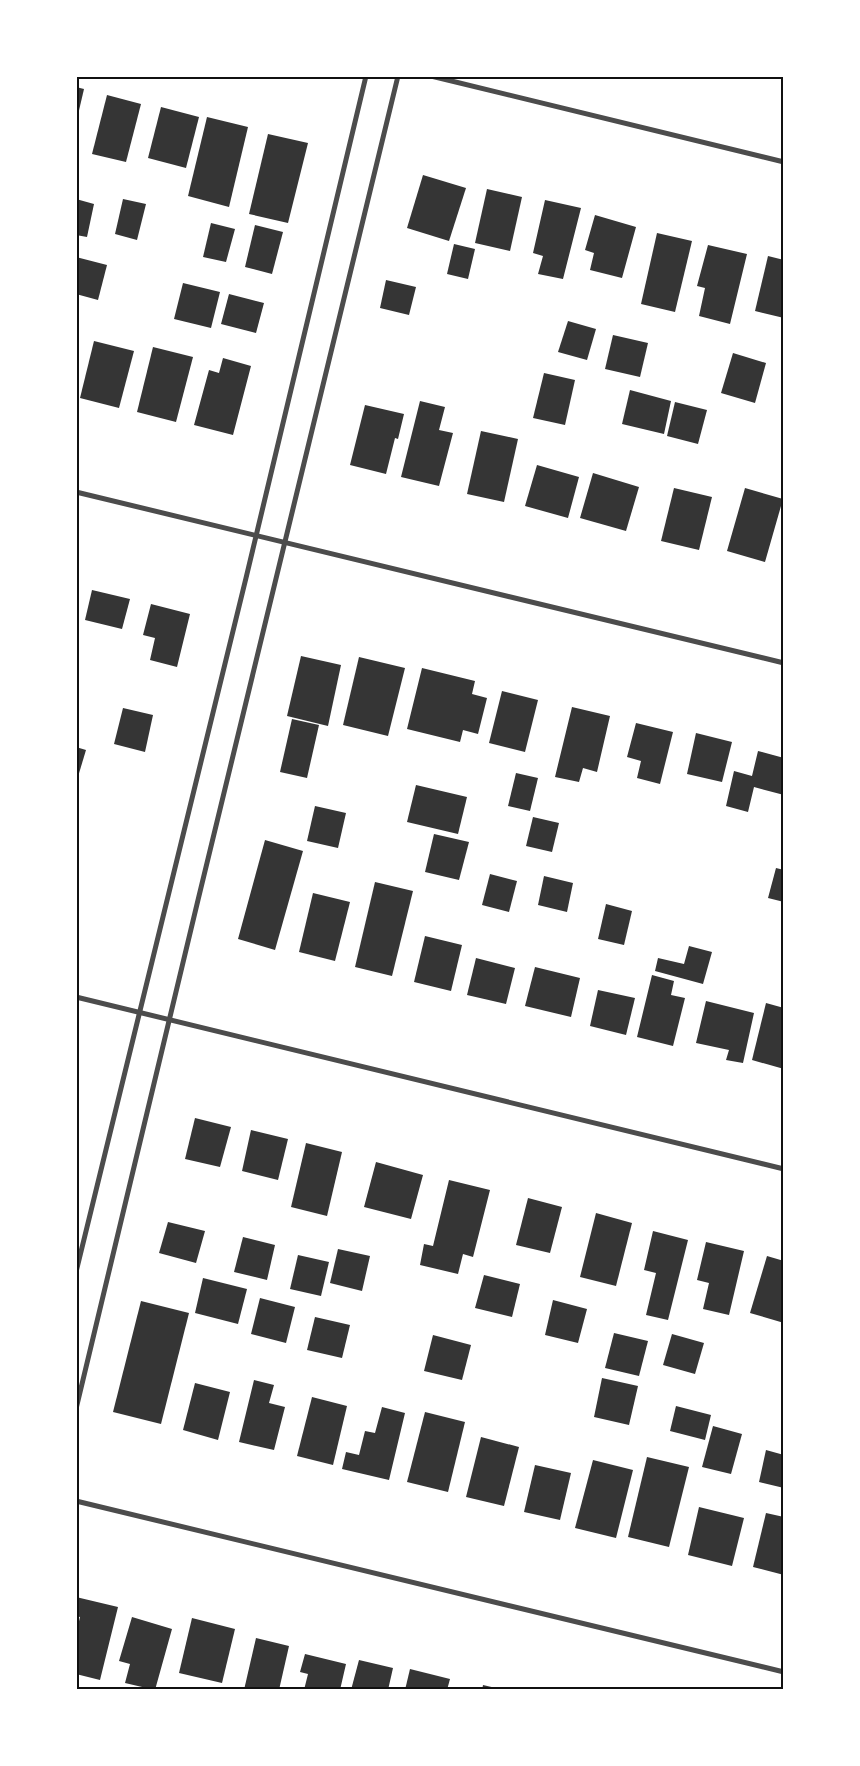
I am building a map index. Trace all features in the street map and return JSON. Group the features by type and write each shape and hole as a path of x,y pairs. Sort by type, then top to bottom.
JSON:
{"street":[{"path":"76,1272 257,535 366,76"},
{"path":"76,1409 168,1020 398,76"},
{"path":"430,76 784,162"},
{"path":"76,492 784,663"},
{"path":"76,997 784,1169"},
{"path":"76,1501 784,1672"}],"building":[{"path":"76,87 84,89 77,119 76,119"},
{"path":"107,95 141,104 126,162 92,154"},
{"path":"161,107 199,117 186,168 148,158"},
{"path":"207,117 248,127 229,207 188,196"},
{"path":"268,134 308,143 288,223 249,214"},
{"path":"423,175 466,188 449,241 407,228"},
{"path":"487,189 522,197 510,251 475,243"},
{"path":"76,199 94,204 87,237 76,235"},
{"path":"123,199 146,204 137,240 115,234"},
{"path":"545,200 581,208 563,279 538,274 543,256 533,253"},
{"path":"595,215 636,227 622,278 590,270 594,253 585,250"},
{"path":"211,223 235,229 226,262 203,257"},
{"path":"255,225 283,232 272,274 245,267"},
{"path":"657,233 692,241 675,312 641,304"},
{"path":"454,244 475,249 468,279 447,274"},
{"path":"708,245 747,254 730,324 699,316 705,288 697,286"},
{"path":"768,256 784,260 784,318 755,311"},
{"path":"76,257 107,265 98,300 76,294"},
{"path":"386,280 416,287 409,315 380,308"},
{"path":"183,283 220,292 211,328 174,319"},
{"path":"229,294 264,303 256,333 221,324"},
{"path":"568,321 596,329 587,360 558,352"},
{"path":"613,335 648,343 640,377 605,369"},
{"path":"94,341 134,351 119,408 80,398"},
{"path":"153,347 193,357 176,422 137,412"},
{"path":"733,353 766,363 755,403 721,393"},
{"path":"223,358 251,366 233,435 194,425 209,370 219,373"},
{"path":"544,373 575,380 565,425 533,418"},
{"path":"630,390 671,401 664,434 622,424"},
{"path":"420,401 445,407 439,430 453,433 439,486 401,477"},
{"path":"675,402 707,410 698,444 667,436"},
{"path":"365,405 404,414 398,439 395,438 386,474 350,465"},
{"path":"481,431 518,439 504,502 467,494"},
{"path":"537,465 579,477 568,518 525,506"},
{"path":"593,473 639,487 626,531 580,518"},
{"path":"674,488 712,497 699,550 661,541"},
{"path":"745,488 783,499 765,562 727,551"},
{"path":"92,590 130,599 122,629 85,620"},
{"path":"151,604 190,614 177,667 150,660 155,638 143,635"},
{"path":"301,656 341,665 328,726 287,716"},
{"path":"359,657 405,668 388,736 343,725"},
{"path":"422,668 475,681 472,694 487,698 478,734 463,730 460,742 407,729"},
{"path":"502,691 538,700 525,752 489,743"},
{"path":"572,707 610,716 597,772 583,768 579,782 555,777"},
{"path":"123,708 153,715 145,752 114,744"},
{"path":"292,719 319,725 307,778 280,772"},
{"path":"636,723 673,732 660,784 637,778 641,761 627,757"},
{"path":"696,733 732,742 722,782 687,774"},
{"path":"76,747 86,750 77,780 76,780"},
{"path":"758,751 784,758 784,795 754,787 748,812 726,806 734,771 752,776"},
{"path":"516,773 538,778 530,811 508,806"},
{"path":"416,785 467,797 458,834 407,822"},
{"path":"315,806 346,813 338,848 307,841"},
{"path":"533,817 559,823 552,852 526,846"},
{"path":"434,834 469,842 459,880 425,872"},
{"path":"265,840 303,851 275,950 238,939"},
{"path":"776,868 784,870 784,902 768,898"},
{"path":"490,874 517,881 509,912 482,905"},
{"path":"544,876 573,883 567,912 538,905"},
{"path":"375,882 413,891 392,976 355,967"},
{"path":"313,893 350,902 335,961 299,952"},
{"path":"606,904 632,911 624,945 598,939"},
{"path":"425,936 462,945 451,991 414,982"},
{"path":"689,946 712,952 703,984 655,971 658,958 684,964"},
{"path":"476,958 515,968 506,1004 467,995"},
{"path":"535,967 580,978 571,1017 525,1006"},
{"path":"652,975 674,981 671,995 685,998 673,1046 637,1037"},
{"path":"598,990 635,998 626,1035 590,1026"},
{"path":"706,1001 754,1013 743,1063 726,1060 729,1050 696,1043"},
{"path":"766,1003 784,1008 784,1069 752,1060"},
{"path":"195,1118 231,1127 220,1167 185,1159"},
{"path":"251,1130 288,1139 278,1180 242,1171"},
{"path":"306,1143 342,1152 327,1216 291,1207"},
{"path":"376,1162 423,1175 411,1219 364,1207"},
{"path":"449,1180 490,1190 473,1257 463,1254 458,1274 420,1265 424,1244 433,1246"},
{"path":"528,1198 562,1207 550,1253 516,1245"},
{"path":"596,1213 632,1223 616,1286 580,1277"},
{"path":"168,1222 205,1231 196,1263 159,1253"},
{"path":"653,1231 688,1240 668,1320 646,1315 656,1273 644,1270"},
{"path":"243,1237 275,1245 267,1280 234,1272"},
{"path":"706,1242 744,1251 729,1315 703,1309 709,1283 697,1280"},
{"path":"338,1249 370,1256 362,1291 330,1283"},
{"path":"298,1255 329,1262 321,1296 290,1289"},
{"path":"767,1256 784,1261 784,1323 750,1313"},
{"path":"484,1275 520,1284 512,1317 475,1308"},
{"path":"203,1278 247,1289 238,1324 195,1313"},
{"path":"260,1298 295,1307 286,1343 251,1334"},
{"path":"553,1300 587,1309 578,1343 545,1335"},
{"path":"141,1301 189,1313 161,1424 113,1412"},
{"path":"315,1317 350,1325 342,1358 307,1350"},
{"path":"614,1333 648,1341 639,1376 605,1368"},
{"path":"672,1334 704,1343 695,1374 663,1365"},
{"path":"433,1335 471,1345 462,1380 424,1371"},
{"path":"602,1378 638,1386 629,1425 594,1417"},
{"path":"254,1380 274,1385 269,1403 285,1407 274,1450 239,1442"},
{"path":"195,1383 230,1392 218,1440 183,1430"},
{"path":"312,1397 347,1406 333,1465 297,1456"},
{"path":"676,1406 711,1415 705,1440 670,1431"},
{"path":"382,1407 405,1413 389,1480 342,1469 346,1452 359,1455 365,1431 375,1433"},
{"path":"425,1412 465,1422 448,1492 407,1482"},
{"path":"713,1426 742,1434 731,1474 702,1467"},
{"path":"481,1437 519,1447 504,1506 466,1497"},
{"path":"766,1450 784,1455 784,1488 759,1482"},
{"path":"647,1457 689,1467 669,1547 628,1537"},
{"path":"593,1460 633,1470 616,1538 575,1528"},
{"path":"535,1465 571,1473 560,1520 524,1512"},
{"path":"699,1507 744,1518 732,1566 688,1555"},
{"path":"766,1513 784,1517 784,1575 753,1567"},
{"path":"76,1597 118,1607 100,1680 76,1674 76,1634 80,1617 76,1616"},
{"path":"132,1617 172,1629 155,1690 125,1683 130,1664 119,1661"},
{"path":"192,1618 235,1629 222,1683 179,1673"},
{"path":"256,1638 289,1646 279,1690 244,1690"},
{"path":"305,1654 346,1664 340,1690 304,1690 308,1674 300,1672"},
{"path":"359,1660 393,1668 388,1690 351,1690"},
{"path":"410,1669 450,1679 447,1690 405,1690"},
{"path":"483,1685 500,1689 500,1690 482,1690"}]}
